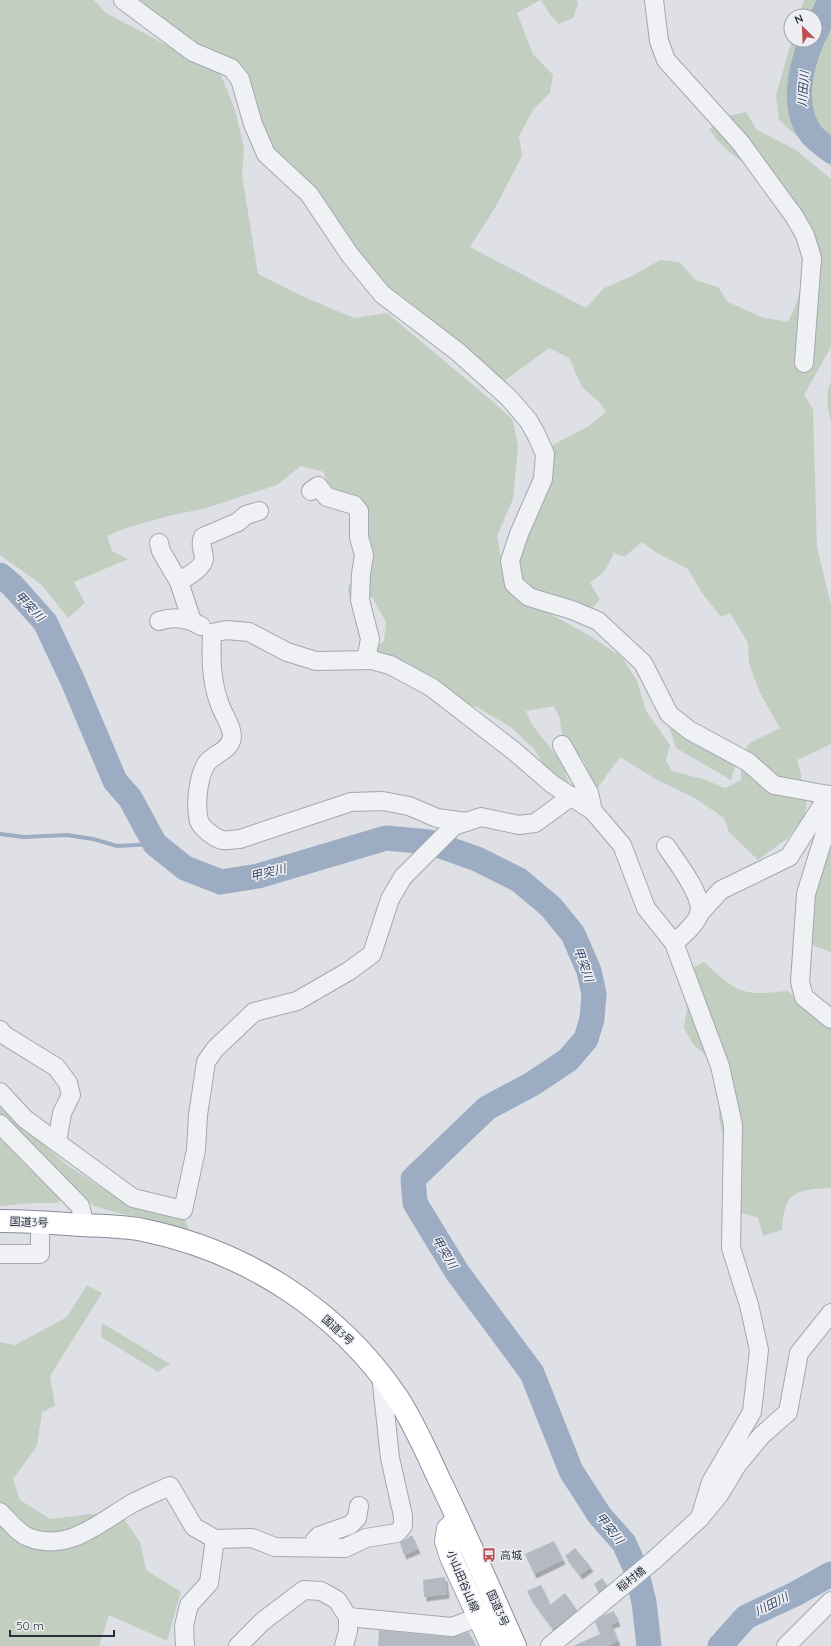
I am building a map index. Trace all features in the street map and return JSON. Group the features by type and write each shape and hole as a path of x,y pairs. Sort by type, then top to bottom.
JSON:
{"main road":[{"name":"国道3号","path":"0,1221 40,1222 143,1230 211,1250 246,1264 279,1282 313,1307 357,1346 398,1398 415,1428 458,1519 515,1646"},
{"name":"小山田谷山線","path":"458,1519 448,1529 446,1541 451,1556 492,1646"}],"street":[{"path":"122,0 193,52 230,68 240,79 253,124 266,154 309,194 350,255 382,294 458,352 508,398 528,420 545,454 543,479 519,534 510,561 514,584 529,597 572,610 598,621 643,663 669,714 688,730 748,762 774,785 829,795"},
{"path":"654,0 659,41 666,60 740,142 794,216 805,235 810,250 812,265 804,363"},
{"path":"311,490 318,486 327,497 354,505 359,511 359,537 364,555 361,574 360,600 370,639 366,660"},
{"path":"179,582 202,564 204,558 200,544 203,537 238,522 246,515 259,511"},
{"path":"159,543 161,551 179,582 192,621"},
{"path":"160,621 167,618 192,621 212,633 226,630 249,632 288,652 316,661 366,660 390,665 431,687 514,750 552,784 593,811 622,845 646,908 674,943 720,1066 733,1125 731,1248 749,1305 759,1350 752,1412 711,1482 700,1518"},
{"path":"212,633 212,676 218,702 231,732 232,739 229,746 209,760 205,766 198,788 199,822 206,830 221,840 240,839 350,802 383,800 409,806 438,818 460,824"},
{"path":"562,745 589,793 593,811"},
{"path":"674,943 690,928 699,914 721,890 789,857 829,795"},
{"path":"829,795 830,817 806,894 800,982 804,997 831,1019"},
{"path":"0,1092 25,1119 133,1198 182,1210 196,1150 198,1116 206,1062 215,1049 254,1012 297,1001 349,971 372,954 390,899 403,877 460,824 480,817 519,825 535,823 572,796"},
{"path":"666,846 699,897 699,914"},
{"path":"0,1030 4,1035 56,1067 68,1083 71,1095 62,1113 57,1142"},
{"path":"0,1124 8,1140 80,1206 85,1225"},
{"path":"0,1254 40,1254 40,1222"},
{"name":"稲村橋","path":"550,1646 654,1560 700,1518 719,1495 742,1459 761,1436 788,1412 799,1352 831,1313"},
{"path":"0,1512 26,1536 43,1541 63,1541 88,1532 132,1504 170,1486 194,1527 215,1539 252,1538 275,1547 345,1548 366,1538 397,1533 403,1526 403,1516 390,1458 381,1375"},
{"path":"313,1547 315,1540 319,1536 350,1525 358,1518 359,1506"},
{"path":"185,1646 184,1626 189,1605 209,1583 215,1539"},
{"path":"238,1646 263,1621 304,1590 321,1591 337,1600 348,1617 348,1631 344,1646"},
{"path":"786,1646 831,1601"},
{"path":"348,1617 452,1627 478,1617"}],"green space":[{"path":"0,0 94,0 106,13 178,51 219,70 235,110 244,148 242,175 258,274 304,297 354,318 387,313 513,420 518,448 513,499 497,536 503,568 516,595 590,636 621,656 637,681 646,711 670,745 666,761 672,771 703,779 725,788 741,780 741,762 807,797 805,815 788,838 758,860 729,832 724,818 695,798 657,780 620,757 594,793 585,763 562,735 560,719 554,706 526,711 533,726 563,764 569,784 548,772 534,749 512,728 477,707 435,696 366,654 384,641 386,622 372,597 349,597 348,586 357,577 355,507 328,490 324,472 301,466 277,485 203,509 172,515 126,528 107,536 112,551 128,559 74,582 85,603 68,618 42,585 0,555"},
{"path":"120,0 540,0 517,13 533,54 553,75 550,93 533,110 519,136 522,156 495,208 470,247 586,308 604,288 630,277 660,260 679,262 696,280 718,287 728,302 761,317 788,322 805,281 816,247 816,241 811,226 803,213 791,200 718,142 709,129 732,115 746,112 757,130 796,150 831,179 831,347 804,395 813,409 817,547 831,605 831,744 797,760 801,774 801,786 772,776 743,755 749,743 780,728 760,693 749,664 748,643 730,613 721,617 702,593 688,569 657,553 642,542 624,557 614,553 605,571 590,583 600,600 583,618 528,589 517,573 515,557 525,526 535,470 545,449 589,426 606,412 600,403 582,387 569,358 549,348 496,387 379,292 266,152 229,71"},
{"path":"541,0 577,0 578,4 573,18 559,24 551,16"},
{"path":"804,0 831,0 831,167 779,120 776,95 790,48 823,48 823,8 802,8"},
{"path":"831,381 831,421 827,401"},
{"path":"668,723 735,766 731,780 676,748"},
{"path":"831,786 831,952 799,940 796,903"},
{"path":"704,962 723,979 739,989 754,993 787,991 805,1004 831,1027 831,1188 808,1190 794,1195 785,1207 782,1230 763,1236 758,1218 730,1209 730,1161 719,1119 720,1069 693,1044 684,1028 693,968"},
{"path":"0,1106 67,1165 122,1201 185,1220 190,1233 94,1206 79,1193 56,1203 0,1206"},
{"path":"87,1285 102,1293 50,1376 55,1406 42,1412 37,1446 13,1479 20,1500 50,1519 90,1514 121,1515 140,1542 146,1570 181,1592 167,1641 109,1615 99,1646 0,1646 0,1342 15,1345 67,1317"},
{"path":"102,1323 170,1364 158,1372 101,1337"}],"building":[{"path":"412,1535 418,1549 404,1555 400,1543"},
{"path":"554,1541 563,1560 534,1574 525,1554"},
{"path":"575,1548 591,1567 580,1575 565,1556"},
{"path":"445,1577 447,1594 424,1597 423,1580"},
{"path":"602,1578 607,1585 599,1592 594,1584"},
{"path":"541,1585 550,1605 565,1593 577,1610 553,1629 531,1599 527,1591"},
{"path":"614,1611 618,1622 611,1624 618,1641 607,1646 573,1646 600,1634 595,1622 604,1615"},
{"path":"379,1630 451,1637 469,1632 476,1646 378,1646"}],"waterway":[{"name":"川田川","path":"823,16 830,0"},
{"name":"川田川","path":"809,48 801,76 801,113 805,125 812,135 831,151"},
{"name":"甲突川","path":"0,575 12,585 45,622 72,679 115,781 130,798 155,844 185,868 221,882 258,876 386,838 429,842 477,859 519,880 551,907 573,934 589,971 594,994 592,1019 586,1039 568,1060 532,1084 487,1108 413,1179 415,1203 457,1272 532,1373 571,1471 600,1516 624,1543 636,1570 644,1602 649,1646"},
{"path":"0,834 24,837 67,835 93,839 117,846 155,844"},
{"name":"川田川","path":"720,1646 746,1617 795,1594 831,1574"}],"place":[{"name":"高城","path":"489,1555"}]}
